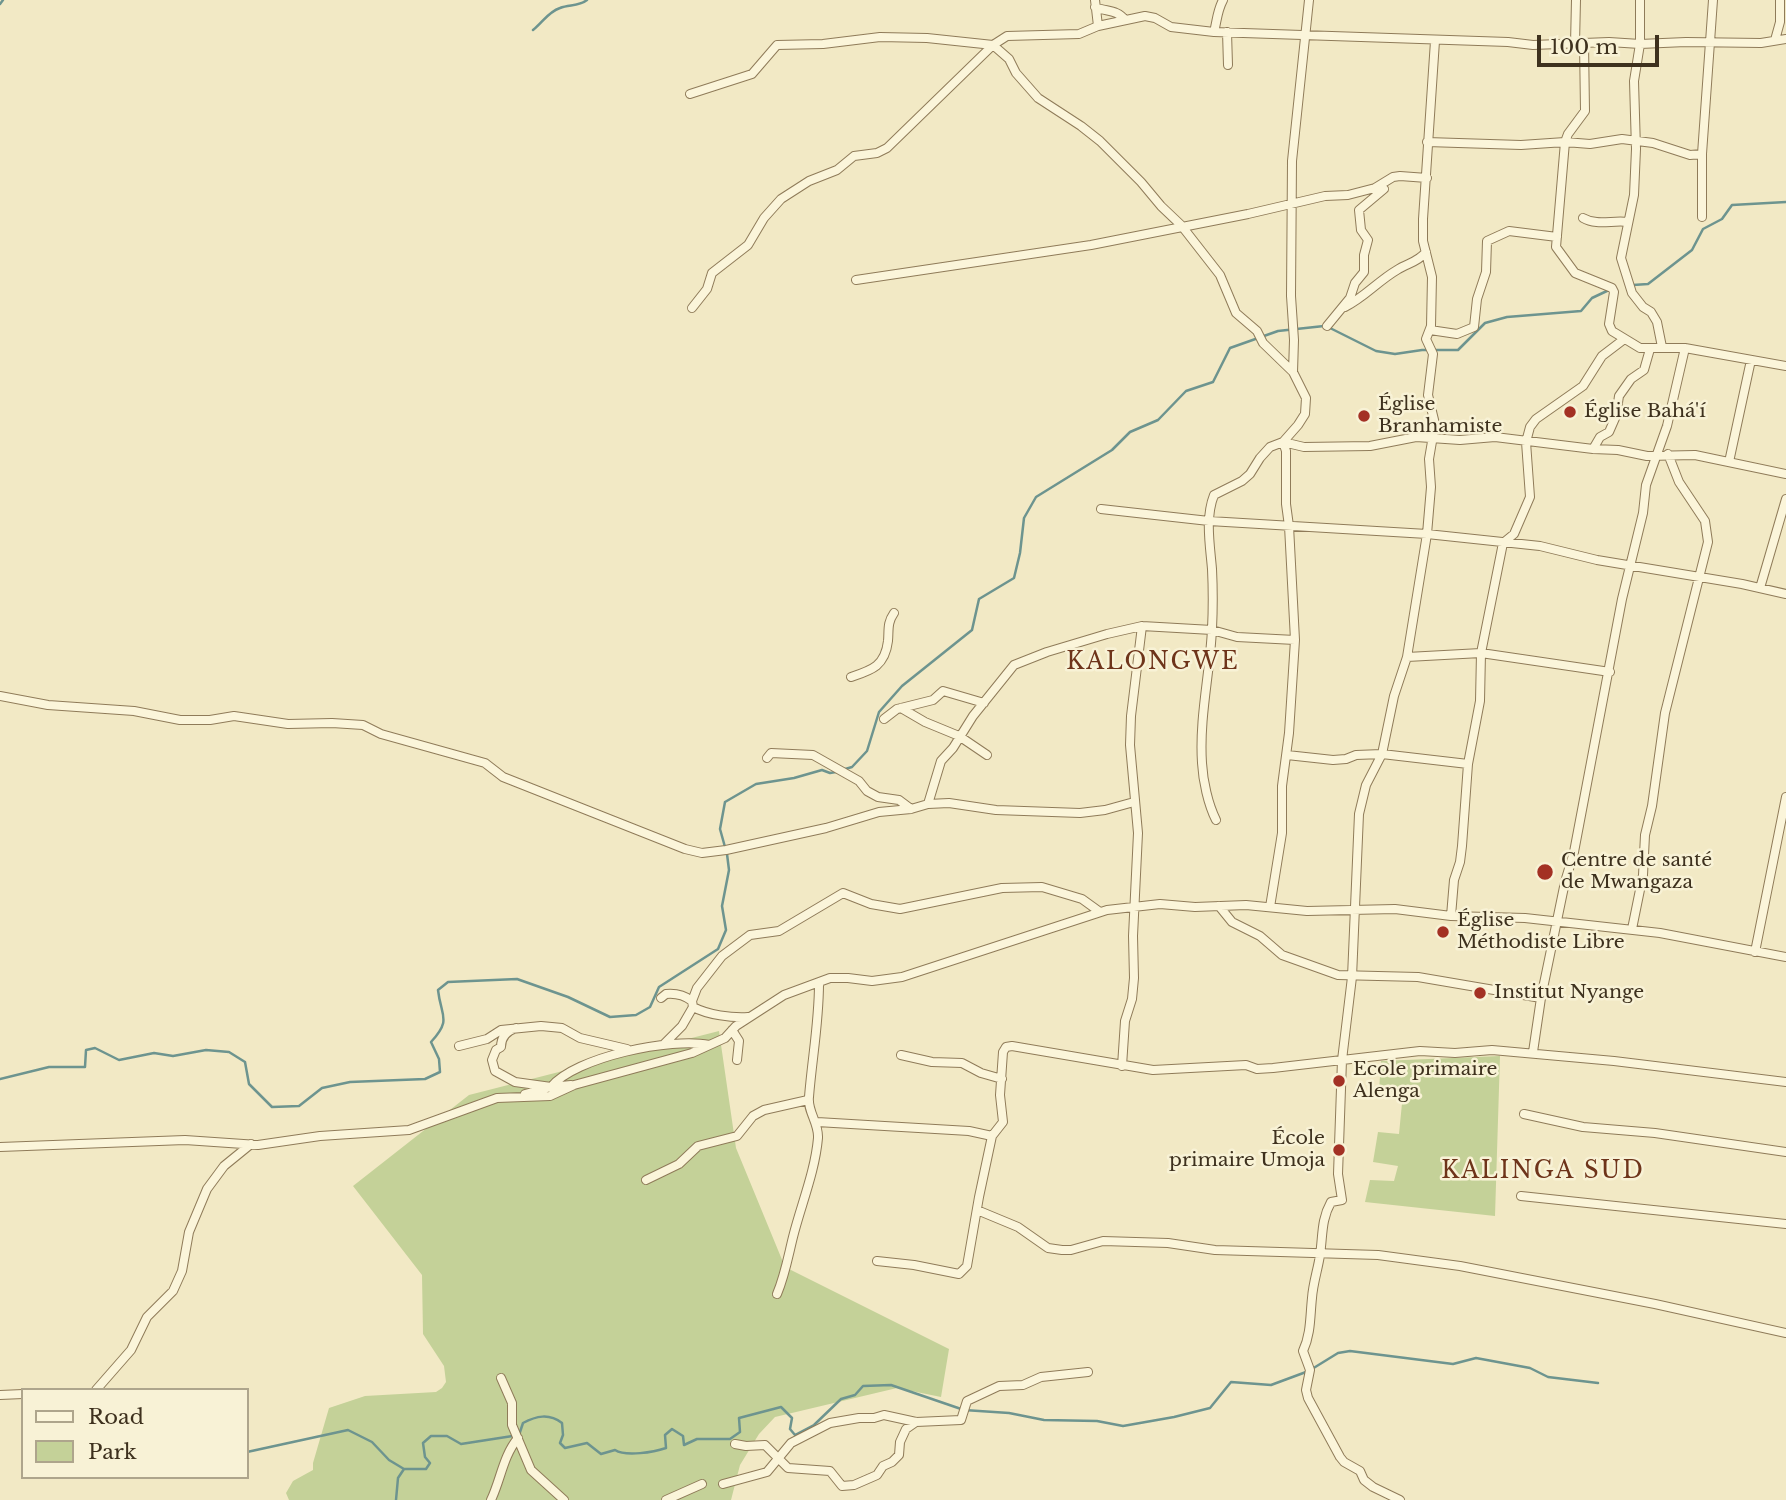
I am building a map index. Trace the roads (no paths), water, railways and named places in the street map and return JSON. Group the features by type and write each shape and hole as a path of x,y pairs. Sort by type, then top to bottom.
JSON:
{"street":[{"path":"1214,32 1215,16 1223,0"},
{"path":"1293,372 1292,161 1309,0"},
{"path":"1576,0 1585,111 1568,134 1566,142 1556,247 1576,273 1612,288 1614,292 1609,324 1612,331 1623,340 1650,349 1685,348 1786,366"},
{"path":"1640,0 1640,44 1634,81 1634,194 1621,258 1632,293 1657,322 1662,347"},
{"path":"1702,217 1702,155 1713,0"},
{"path":"1775,40 1780,22 1780,0"},
{"path":"1095,3 1103,11 1114,11 1125,20"},
{"path":"1095,3 1098,26"},
{"path":"692,308 707,289 712,273 748,245 764,218 781,199 809,181 837,170 854,156 877,153 887,148 993,46 1007,36 1079,34 1098,26 1145,16 1171,27 1214,32 1508,42 1533,46 1609,42 1761,43 1786,38"},
{"path":"1227,32 1228,65"},
{"path":"690,93 752,74 777,46 880,37 927,38 993,46 1009,59 1016,73 1038,98 1100,141 1181,225 1220,275 1236,313 1257,331 1263,343 1293,372 1306,398 1305,414 1283,442 1270,447 1242,481 1214,495 1209,521 1213,584 1212,630 1205,693 1202,763 1216,820"},
{"path":"1400,1500 1373,1487 1364,1480 1360,1471 1344,1462 1308,1398 1306,1390 1310,1370 1303,1351 1308,1341 1325,1213 1331,1202 1342,1200 1338,1174 1342,1060 1352,977 1361,797 1382,754 1394,696 1407,656 1432,487 1429,459 1435,424 1428,395 1433,354 1426,339 1430,330 1432,277 1423,219 1435,41"},
{"path":"1427,142 1521,145 1636,140 1690,155 1702,155"},
{"path":"1327,326 1350,298 1355,283 1364,272 1364,255 1368,240 1361,230 1359,210 1400,176"},
{"path":"856,280 1035,254 1163,231 1292,202 1375,188 1393,177 1427,178"},
{"path":"1583,218 1597,224 1628,222"},
{"path":"1430,330 1457,334 1474,327 1486,272 1487,241 1509,231 1557,237"},
{"path":"1340,309 1367,294 1397,269 1420,260 1426,252"},
{"path":"1451,916 1454,880 1461,854 1468,764 1480,701 1481,653 1503,543 1514,534 1530,497 1526,442 1536,419 1583,386 1602,356 1623,340"},
{"path":"1533,1052 1541,998 1610,672 1622,599 1643,513 1646,485 1667,426 1685,348"},
{"path":"1592,449 1600,437 1609,432 1616,416 1619,396 1631,379 1644,370 1650,349"},
{"path":"1729,461 1751,360"},
{"path":"1283,442 1304,447 1370,446 1416,437 1460,440 1495,437 1618,450 1647,456 1695,454 1786,474"},
{"path":"1270,907 1282,833 1281,798 1287,755 1295,640 1286,504 1286,452 1283,442"},
{"path":"1632,929 1643,874 1645,835 1652,806 1665,713 1708,542 1705,521 1679,482 1668,454"},
{"path":"1760,588 1786,499"},
{"path":"1101,509 1209,521 1427,534 1540,546 1631,566 1786,594"},
{"path":"851,677 865,674 882,661 889,620 894,613"},
{"path":"928,804 941,761 1014,665 1047,652 1142,626 1212,630 1237,637 1295,640"},
{"path":"1122,1066 1125,1021 1133,993 1138,833 1130,755 1130,716 1142,626"},
{"path":"1407,656 1481,653 1610,672"},
{"path":"884,719 888,714 933,700 943,691 984,702"},
{"path":"0,696 48,705 134,712 180,720 210,720 234,716 288,724 363,725 381,734 485,762 503,777 696,852 746,846 826,828 879,812 912,809 928,804 949,803 996,810 1080,813 1134,802"},
{"path":"901,709 959,736 987,755"},
{"path":"767,758 771,753 813,755 859,781 878,797 900,800 912,809"},
{"path":"1287,755 1333,760 1356,755 1382,754 1468,764"},
{"path":"1755,952 1786,797"},
{"path":"661,1046 682,1026 693,1004 697,988 722,956 750,935 779,931 843,893 872,904 900,909 1002,888 1042,887 1082,899 1100,912"},
{"path":"0,1147 185,1140 251,1144 409,1130 497,1098 574,1085 692,1052 725,1038 732,1030 784,995 837,977 872,981 902,977 1100,912 1134,905 1246,905 1307,911 1395,909 1451,916 1558,920 1722,943 1786,957"},
{"path":"1220,906 1232,922 1261,936 1282,955 1331,973 1352,977 1418,977 1541,998"},
{"path":"777,1294 805,1201 818,1138 817,1122 808,1100 819,984"},
{"path":"661,999 666,994 673,993 704,1012 735,1018 750,1017"},
{"path":"459,1046 487,1039 501,1030 541,1026 562,1028 580,1038 633,1051"},
{"path":"516,1028 508,1030 501,1041 501,1047 496,1050 492,1060 495,1071 515,1082 551,1087"},
{"path":"732,1030 739,1041 737,1060"},
{"path":"551,1087 564,1075 592,1061 681,1042 709,1045"},
{"path":"877,1261 959,1274 967,1266 992,1136 1003,1122 1000,1095 1003,1052 1006,1047 1153,1070 1246,1065 1264,1068 1420,1051 1455,1053 1492,1050 1533,1052 1786,1082"},
{"path":"901,1055 932,1062 961,1063 1002,1079"},
{"path":"512,1096 540,1098 558,1094 574,1085"},
{"path":"646,1180 679,1164 698,1146 737,1136 753,1116 764,1110 808,1100"},
{"path":"1524,1114 1583,1126 1655,1133 1786,1152"},
{"path":"817,1122 970,1131 992,1136"},
{"path":"98,1388 131,1350 147,1317 173,1291 182,1271 189,1232 207,1189 224,1166 251,1144"},
{"path":"1521,1196 1786,1224"},
{"path":"978,1210 1017,1227 1048,1248 1071,1250 1103,1241 1116,1241 1168,1243 1215,1250 1367,1254 1460,1266 1786,1333"},
{"path":"723,1484 767,1472 791,1443 830,1423 884,1415 916,1422 961,1420 967,1401 999,1386 1023,1385 1041,1377 1088,1372"},
{"path":"501,1378 512,1403 512,1425 531,1470 564,1500"},
{"path":"0,1395 21,1394"},
{"path":"734,1444 765,1445 788,1468 830,1471 842,1486 854,1485 877,1475 883,1466 899,1455 900,1442 906,1429 916,1422"},
{"path":"491,1500 499,1485 505,1459 518,1438"},
{"path":"666,1500 702,1484"}],"waterway":[{"path":"0,4 3,0"},
{"path":"533,30 556,10 587,0"},
{"path":"1633,285 1648,284 1692,250 1703,229 1722,219 1732,205 1786,202"},
{"path":"1330,328 1376,351 1395,354 1422,350 1458,350 1485,323 1507,317 1581,311 1592,298 1609,290"},
{"path":"842,770 852,767 867,751 879,712 902,686 972,630 979,599 1014,578 1024,518 1036,497 1112,450 1130,432 1158,420 1186,391 1213,382 1230,348 1278,331 1324,326"},
{"path":"725,847 720,829 725,802 756,784 822,770 836,772"},
{"path":"0,1079 49,1067 85,1067 86,1050 95,1048 119,1060 154,1053 173,1056 206,1050 229,1052 245,1062 249,1084 272,1107 299,1106 322,1088 350,1082 425,1079 440,1072 439,1059 431,1042 441,1028 444,1018 438,990 448,982 517,979 568,997 610,1017 636,1015 650,1007 659,987 718,949 726,930 722,906 729,870 727,854"},
{"path":"1312,1369 1338,1353 1350,1351 1453,1364 1476,1358 1530,1368 1548,1377 1598,1383"},
{"path":"396,1500 398,1478 404,1469 426,1469 430,1463 425,1457 423,1443 431,1436 447,1436 461,1444 519,1435 523,1423 538,1417 552,1418 562,1423 563,1435 560,1443 565,1448 587,1443 601,1454 615,1450 640,1453 666,1448 665,1435 672,1429 683,1436 684,1445 697,1439 730,1439 740,1432 739,1418 781,1407 792,1418 790,1429 795,1435 814,1425 841,1399 855,1395 863,1386 891,1385 964,1410 1009,1413 1044,1420 1097,1421 1123,1426 1210,1408 1231,1382 1271,1385 1306,1372"},
{"path":"248,1452 348,1430 372,1442 389,1460 404,1469"}],"place":[{"name":"Église Bahá'í","path":"1570,412"},
{"name":"Église Branhamiste","path":"1364,416"},
{"name":"Centre de santé de Mwangaza","path":"1545,872"},
{"name":"Église Méthodiste Libre","path":"1443,932"},
{"name":"Institut Nyange","path":"1480,993"},
{"name":"Ecole primaire Alenga","path":"1339,1081"},
{"name":"École primaire Umoja","path":"1339,1150"}],"district":[{"name":"KALONGWE","path":"1153,663"},
{"name":"KALINGA SUD","path":"1543,1172"}]}
